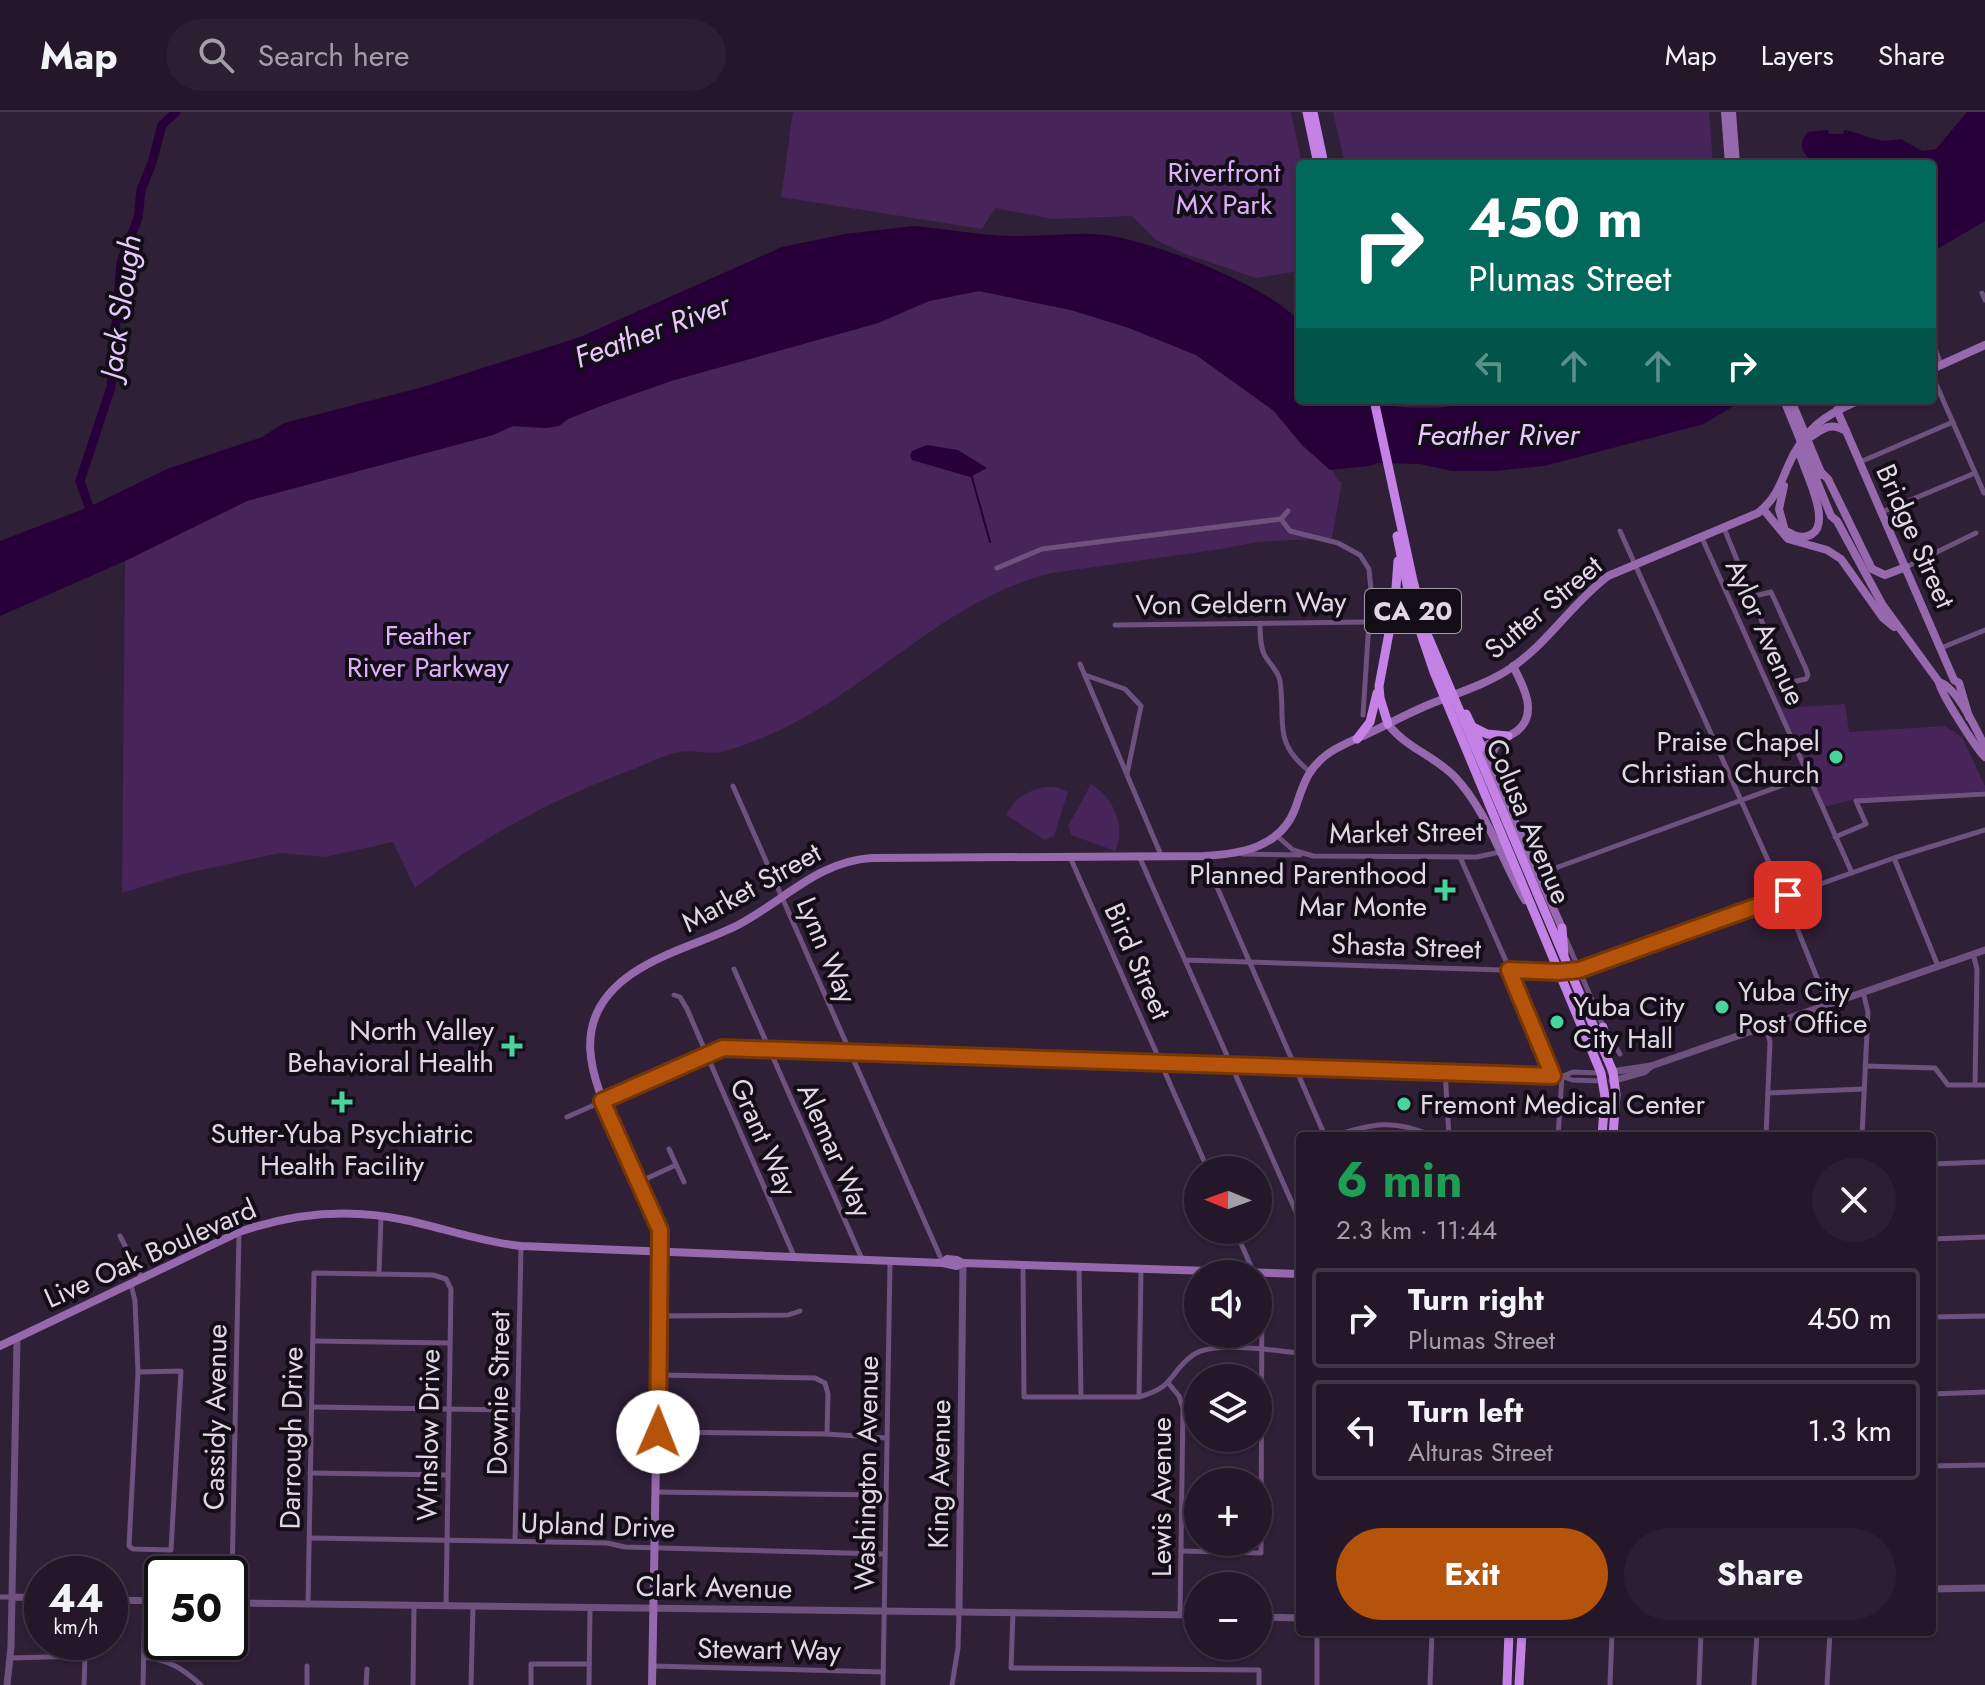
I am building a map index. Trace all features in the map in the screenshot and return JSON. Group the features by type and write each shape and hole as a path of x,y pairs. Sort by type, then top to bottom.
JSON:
{"highway":[{"path":"1307,112 1317,160"},
{"path":"1313,112 1323,160"},
{"name":"CA 20","path":"1369,404 1397,527 1432,649 1445,683"},
{"name":"CA 20","path":"1375,404 1414,612 1445,683"},
{"path":"1357,739 1370,722 1379,686 1396,590 1397,527"},
{"path":"1445,683 1457,710 1471,725 1482,747"},
{"path":"1379,686 1388,724"},
{"name":"Colusa Avenue","path":"1457,710 1532,911 1602,1077 1605,1097 1602,1132"},
{"name":"Colusa Avenue","path":"1457,710 1564,957 1574,971 1614,1076 1613,1132"},
{"path":"1471,725 1487,734 1508,736"},
{"path":"1562,928 1564,957"},
{"path":"1603,1027 1608,1060"},
{"path":"1507,1685 1509,1636"},
{"path":"1519,1685 1522,1636"}],"main road":[{"path":"1725,112 1729,160"},
{"path":"1732,112 1736,160"},
{"path":"1936,370 1985,345"},
{"path":"1785,404 1809,462"},
{"path":"1765,507 1791,534 1801,537 1812,534 1819,527 1820,514 1809,462 1792,404"},
{"path":"1765,507 1779,490 1802,442 1818,421 1851,404"},
{"name":"Bridge Street","path":"1837,410 1954,680 1959,683 1969,717 1985,752 1978,752 1962,721 1939,689 1939,682"},
{"path":"1802,442 1825,426 1846,432"},
{"name":"Bridge Street","path":"1809,462 1821,472 1838,513 1837,521"},
{"name":"Bridge Street","path":"1809,462 1831,516 1837,521 1875,592 1901,632 1969,717"},
{"path":"1821,472 1828,479 1873,570 1886,575 1906,567"},
{"path":"1784,527 1779,509 1785,474"},
{"path":"1765,507 1788,539 1827,550 1841,559 1883,618 1901,632"},
{"name":"Sutter Street","path":"1309,771 1332,751 1435,702 1482,684 1513,666 1589,590 1608,576 1702,538 1765,507"},
{"path":"1496,779 1494,750 1524,723 1528,709 1527,696 1513,666"},
{"path":"1388,724 1399,738 1457,779 1478,810 1532,911"},
{"path":"1482,747 1508,736"},
{"name":"Colusa Avenue","path":"1482,747 1562,928"},
{"path":"1276,835 1294,811 1309,771"},
{"name":"Market Street","path":"652,1685 660,1230 592,1072 590,1041 600,1008 614,989 634,972 740,924 829,867 868,858 1233,854 1260,846 1276,835"},
{"name":"Live Oak Boulevard","path":"0,1346 239,1232 303,1216 346,1213 381,1216 521,1246 943,1263 947,1259 963,1263 1184,1271"},
{"name":"Live Oak Boulevard","path":"1272,1273 1296,1274"}],"street":[{"path":"1982,293 1985,300"},
{"path":"1936,373 1953,422 1984,493"},
{"path":"1860,462 1953,422"},
{"path":"1882,512 1975,473"},
{"path":"997,568 1042,549 1281,519 1288,511"},
{"path":"1281,519 1290,531 1338,543 1360,555 1369,569 1371,590 1363,715"},
{"path":"1724,528 1751,597 1786,681 1806,679 1806,669 1771,592 1751,597"},
{"path":"1620,531 1784,896 1828,1005"},
{"path":"1906,567 1976,533"},
{"name":"Aylor Avenue","path":"1702,538 1852,873"},
{"name":"Von Geldern Way","path":"1115,625 1367,622"},
{"path":"1260,623 1263,653 1280,680 1281,735 1288,751 1309,771"},
{"path":"1941,648 1985,630"},
{"path":"1080,664 1161,855"},
{"path":"1084,675 1125,689 1141,706 1127,776"},
{"path":"1539,874 1808,776"},
{"name":"Lynn Way","path":"733,786 943,1263"},
{"path":"1835,837 1866,824 1856,801 1985,794"},
{"name":"Shasta Street","path":"1185,960 1574,971 1894,858 1985,830"},
{"name":"Market Street","path":"1276,835 1293,850 1313,856"},
{"name":"Market Street","path":"1233,854 1460,857 1500,852"},
{"name":"Bird Street","path":"1070,856 1202,1156"},
{"path":"1139,856 1296,1212"},
{"path":"1204,856 1323,1132"},
{"path":"1460,857 1553,1076"},
{"path":"1894,858 1938,966"},
{"name":"Colusa Avenue","path":"1562,928 1574,971 1620,1054"},
{"path":"567,1117 723,1048 1445,1071 1562,1076 1572,1080 1614,1076 1766,1027 1985,950"},
{"path":"1973,954 1977,969 1975,1085"},
{"name":"Alemar Way","path":"734,969 862,1259"},
{"path":"1862,1132 1868,1012 1863,992"},
{"name":"Grant Way","path":"674,995 680,997 687,1009 794,1256"},
{"path":"1766,1027 1770,1042 1766,1132"},
{"path":"1865,1066 1935,1068 1948,1085 1985,1085"},
{"path":"1445,1071 1449,1132"},
{"path":"1558,1132 1562,1076"},
{"path":"1768,1093 1864,1089"},
{"path":"1346,1132 1369,1125 1391,1124 1424,1132"},
{"path":"669,1149 684,1182"},
{"path":"1936,1164 1985,1162"},
{"path":"639,1182 676,1165"},
{"path":"379,1274 381,1216"},
{"name":"Cassidy Avenue","path":"232,1556 239,1232"},
{"path":"120,1236 142,1278"},
{"path":"1936,1239 1985,1237"},
{"name":"Downie Street","path":"515,1541 521,1246"},
{"name":"Washington Avenue","path":"883,1685 890,1261"},
{"name":"King Avenue","path":"952,1685 958,1648 959,1611 963,1263"},
{"path":"1023,1265 1024,1397 1139,1397 1169,1384 1184,1364 1202,1350 1296,1353"},
{"path":"1079,1267 1081,1397"},
{"path":"1139,1397 1141,1270"},
{"name":"Darrough Drive","path":"308,1605 314,1273 379,1274"},
{"name":"Winslow Drive","path":"379,1274 433,1275 446,1279 451,1289 446,1607"},
{"path":"131,1284 135,1301 138,1372 129,1546 133,1549 171,1550 181,1371 138,1372"},
{"path":"659,1316 788,1315 800,1311"},
{"path":"1936,1317 1985,1316"},
{"path":"7,1685 12,1597 17,1339"},
{"path":"313,1341 450,1343"},
{"path":"1181,1551 1261,1553 1261,1350"},
{"path":"659,1375 815,1378 825,1383 828,1394 827,1434"},
{"name":"Lewis Avenue","path":"1169,1384 1179,1396 1183,1408 1180,1615"},
{"path":"1936,1394 1985,1392"},
{"path":"312,1407 518,1410"},
{"path":"658,1432 827,1434 886,1438"},
{"path":"1936,1466 1985,1465"},
{"path":"310,1473 447,1475"},
{"path":"656,1492 886,1495"},
{"name":"Upland Drive","path":"309,1538 607,1543 625,1547 885,1554"},
{"path":"1936,1589 1985,1588"},
{"path":"0,1597 24,1597"},
{"name":"Clark Avenue","path":"248,1603 1184,1615"},
{"path":"413,1685 414,1607"},
{"path":"471,1685 473,1607"},
{"path":"589,1685 590,1609"},
{"path":"1013,1612 1011,1668 1259,1670 1259,1685"},
{"path":"1272,1617 1296,1618"},
{"path":"1317,1636 1317,1685"},
{"path":"1430,1685 1432,1636"},
{"path":"1610,1685 1612,1636"},
{"path":"1699,1685 1701,1636"},
{"path":"1754,1685 1757,1636"},
{"path":"1827,1685 1830,1636"},
{"path":"10,1658 85,1656 84,1685"},
{"path":"143,1685 144,1657"},
{"path":"164,1660 181,1668 201,1685"},
{"path":"531,1685 531,1664 589,1664"},
{"path":"307,1666 307,1685"},
{"name":"Stewart Way","path":"653,1666 883,1672"},
{"path":"366,1685 367,1669"}],"green space":[{"name":"Riverfront MX Park","path":"793,112 1291,112 1301,160 1296,160 1296,272 1256,278 1183,253 1156,240 1132,216 1052,219 995,208 982,229 781,197"},
{"path":"1333,112 1709,112 1713,160 1344,160"},
{"name":"Feather River Parkway","path":"979,291 1071,310 1129,328 1196,355 1274,411 1302,445 1342,482 1332,538 1258,542 1052,573 1015,585 947,621 851,688 784,728 722,752 684,751 668,755 576,792 466,852 415,888 393,842 325,857 280,853 187,873 122,893 125,561 247,501 493,435 513,426 558,426 603,405 671,381 878,323 929,301"},
{"path":"1845,704 1849,732 1945,726 1962,737 1985,791 1852,800 1824,807 1781,708"},
{"path":"1091,784 1106,797 1116,813 1119,832 1115,851 1071,835 1068,826"},
{"path":"1046,787 1057,787 1068,792 1054,836 1045,840 1006,815 1022,796"}],"water":[{"path":"1967,112 1985,112 1985,221 1936,250 1936,160 1811,160 1805,154 1802,142 1808,132 1828,130 1829,134 1843,134 1844,130 1877,140 1901,139 1922,151 1936,149"},
{"name":"Feather River","path":"914,226 1012,236 1109,235 1142,243 1216,270 1264,294 1296,318 1296,404 1380,404 1419,408 1456,404 1736,404 1704,424 1544,466 1452,471 1420,464 1378,463 1330,470 1302,445 1274,411 1196,355 1129,328 1071,310 979,291 929,301 878,323 671,381 568,419 559,426 513,426 493,435 247,501 125,561 0,616 0,541 89,507 167,469 262,437 284,423 423,387 580,337 782,247 845,234"},
{"path":"927,445 958,450 987,468 970,477 912,460 912,451"}],"waterway":[{"name":"Jack Slough","path":"89,507 80,481 111,387 121,262 138,218 141,190 162,125 176,112"},
{"path":"971,474 990,542"}],"place":[{"name":"Praise Chapel Christian Church","path":"1836,757"},
{"name":"Planned Parenthood Mar Monte","path":"1445,890"},
{"name":"Yuba City Post Office","path":"1722,1007"},
{"name":"Yuba City City Hall","path":"1557,1022"},
{"name":"North Valley Behavioral Health","path":"512,1046"},
{"name":"Sutter-Yuba Psychiatric Health Facility","path":"342,1102"},
{"name":"Fremont Medical Center","path":"1404,1104"}],"route":[{"path":"658,1432 660,1230 602,1101 723,1048 1553,1076 1509,970 1579,970 1788,895"}]}
